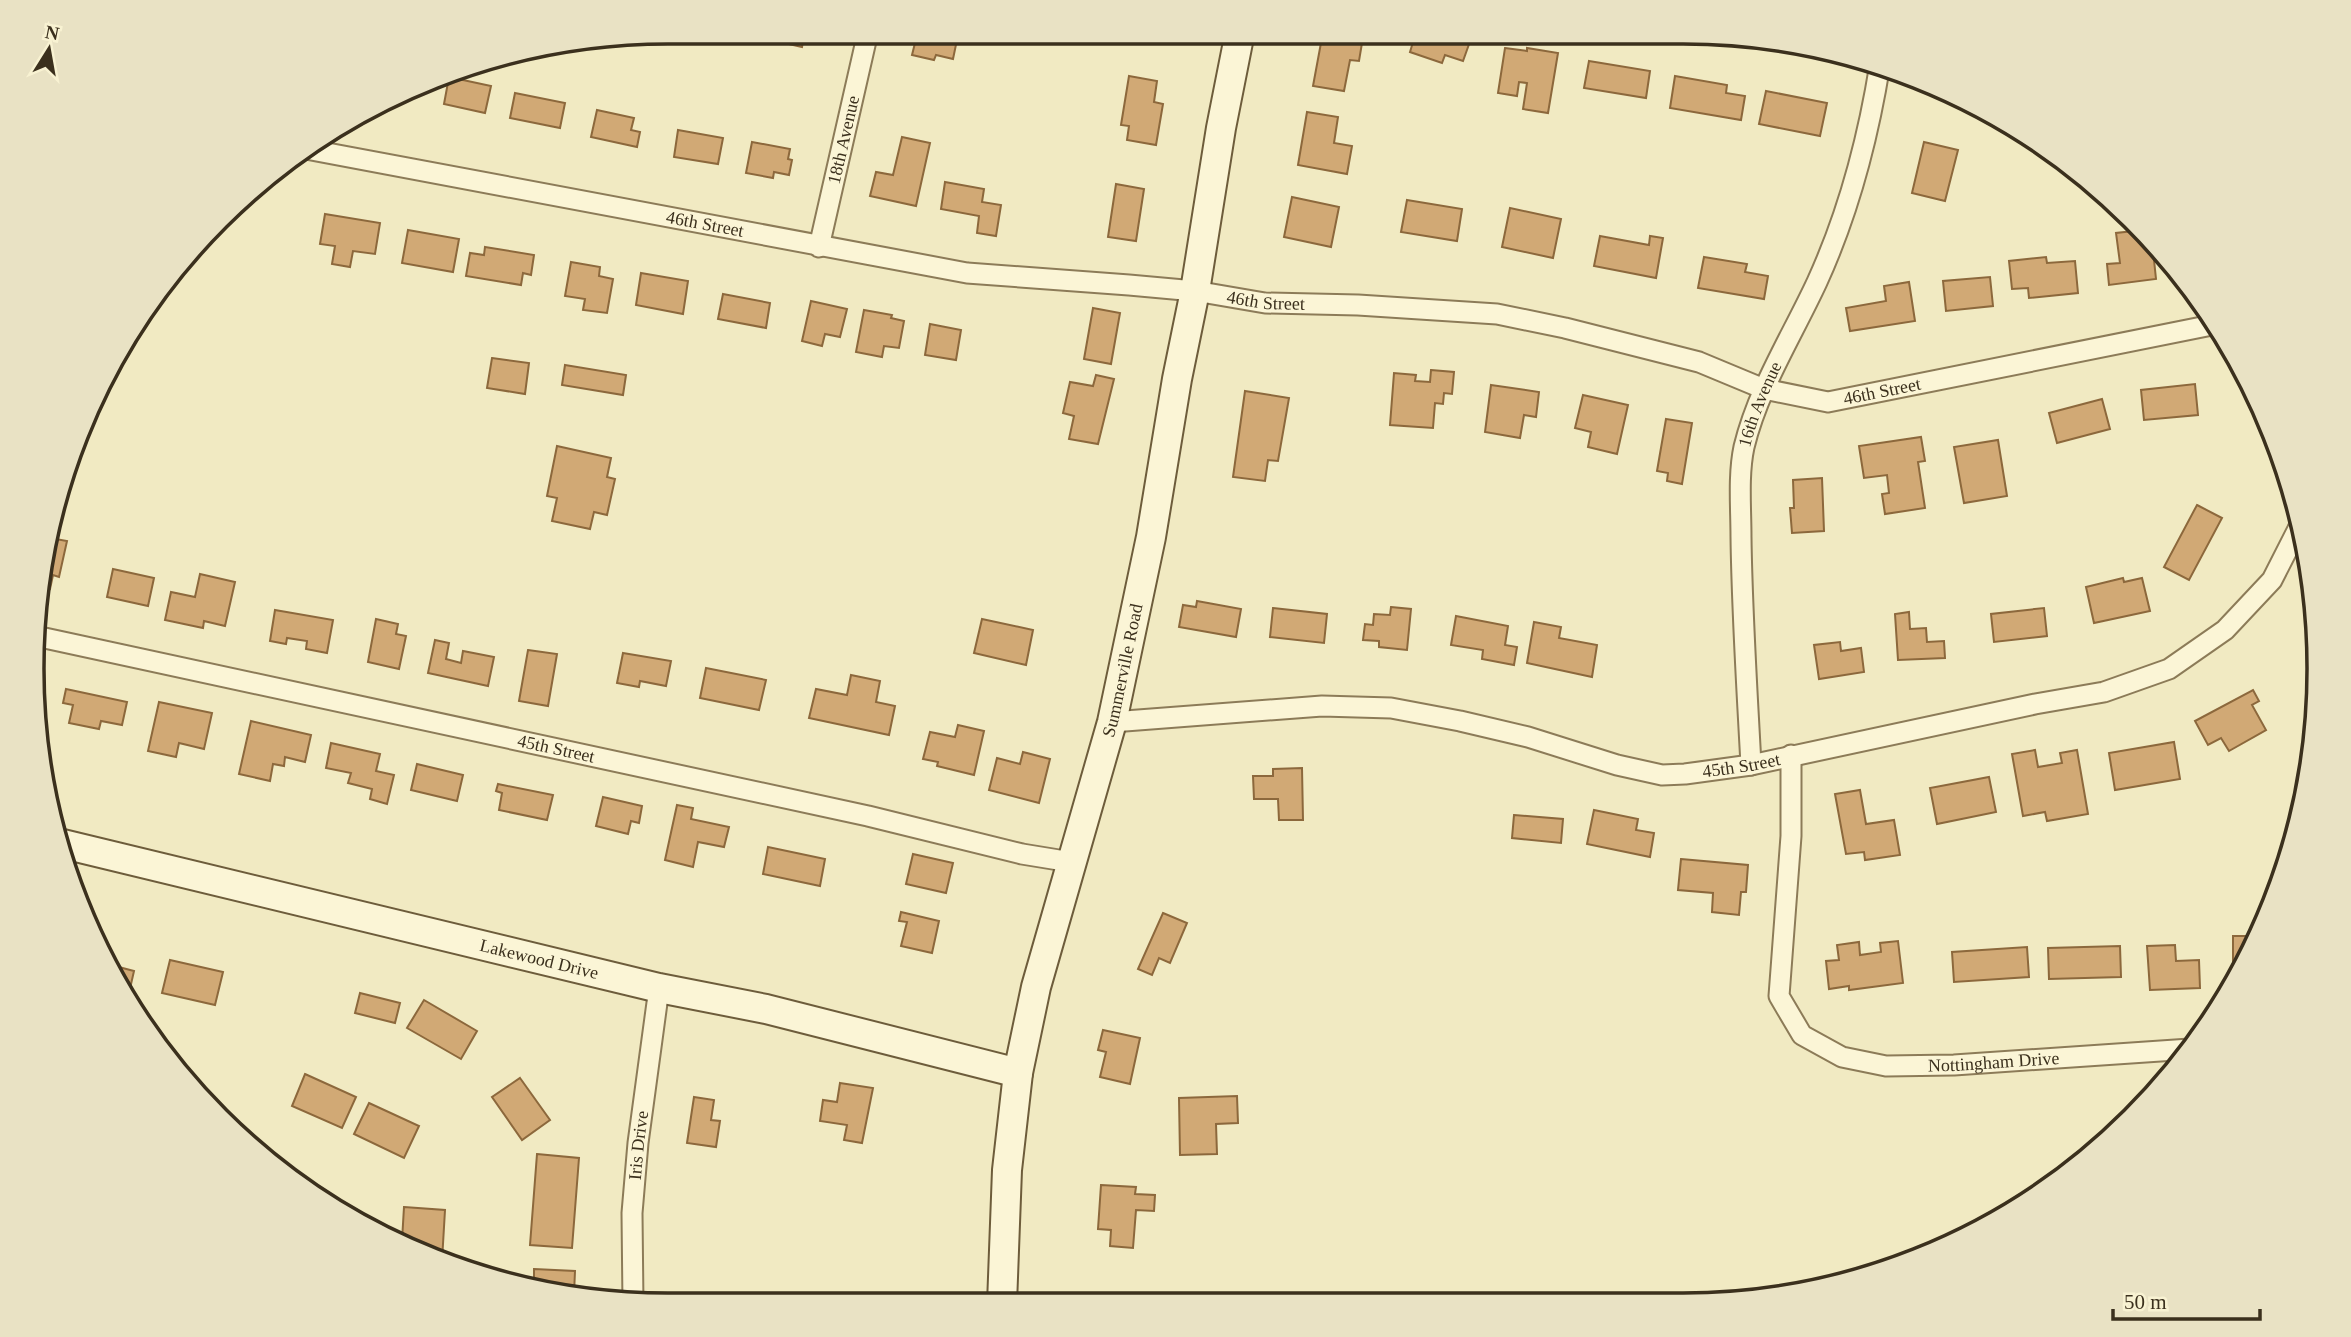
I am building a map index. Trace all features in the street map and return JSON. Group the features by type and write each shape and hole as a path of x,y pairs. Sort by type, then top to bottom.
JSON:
{"main road":[{"name":"Summerville Road","path":"1002,1293 1007,1170 1018,1073 1036,988 1112,722 1151,537 1238,44"},
{"name":"Lakewood Drive","path":"70,845 659,988 766,1009 1018,1073"}],"street":[{"name":"18th Avenue","path":"819,247 865,44"},
{"name":"16th Avenue","path":"1751,765 1741,494 1744,448 1764,389 1818,281 1844,216 1864,150 1878,75"},
{"name":"46th Street","path":"318,151 967,274 1195,292 1265,303 1358,305 1497,314 1699,362 1764,389 1828,402 2205,326"},
{"name":"45th Street","path":"1112,722 1322,706 1391,708 1460,720 1528,737 1617,765 1662,775 1685,775 1751,765 2035,704 2104,692 2169,669 2225,630 2272,580 2293,539"},
{"name":"45th Street","path":"45,639 565,749 867,816 1022,854 1071,862"},
{"name":"Nottingham Drive","path":"1791,755 1791,836 1779,996 1802,1035 1842,1057 1886,1066 1955,1065 2177,1050"},
{"name":"Iris Drive","path":"633,1292 632,1213 638,1143 659,988"}],"building":[{"path":"915,44 956,44 953,59 936,55 934,60 912,55"},
{"path":"1321,44 1362,44 1359,61 1350,60 1344,91 1313,86"},
{"path":"1412,44 1469,44 1463,61 1445,55 1442,63 1410,52"},
{"path":"1505,48 1558,53 1548,113 1523,109 1527,83 1519,82 1517,96 1498,93"},
{"path":"1589,61 1650,71 1646,98 1584,88"},
{"path":"1129,76 1157,81 1154,102 1163,104 1156,145 1127,140 1129,126 1121,125"},
{"path":"1675,76 1727,85 1726,93 1745,96 1741,120 1670,108"},
{"path":"461,80 491,86 485,113 444,104 448,84"},
{"path":"1766,91 1827,103 1820,136 1759,124"},
{"path":"515,93 565,103 560,128 510,118"},
{"path":"597,110 634,118 631,130 640,132 637,147 591,137"},
{"path":"1307,112 1338,117 1334,143 1352,146 1347,174 1298,165"},
{"path":"678,130 723,138 718,164 674,157"},
{"path":"902,137 930,143 916,206 870,196 876,172 893,175"},
{"path":"752,142 790,149 788,159 792,160 789,175 774,172 773,178 746,173"},
{"path":"1924,142 1958,150 1945,201 1912,193"},
{"path":"945,182 984,189 982,202 1001,205 996,236 977,233 979,216 941,209"},
{"path":"1116,184 1144,189 1136,241 1108,237"},
{"path":"1292,197 1339,207 1331,247 1284,237"},
{"path":"1407,200 1462,209 1457,241 1401,232"},
{"path":"1510,208 1561,219 1553,258 1502,247"},
{"path":"325,214 380,223 375,254 353,251 350,267 332,264 335,246 320,244"},
{"path":"408,230 459,239 453,272 402,263"},
{"path":"2128,232 2152,257 2156,279 2109,285 2107,264 2120,263 2116,233"},
{"path":"1600,236 1649,245 1650,236 1663,238 1656,278 1594,266"},
{"path":"485,247 534,255 531,275 523,273 521,285 466,276 470,253 484,255"},
{"path":"1704,257 1747,264 1745,272 1768,276 1764,299 1698,288"},
{"path":"2046,257 2047,263 2075,261 2078,293 2029,298 2028,288 2012,289 2009,261"},
{"path":"571,262 600,267 599,276 613,279 607,313 583,310 585,299 565,296"},
{"path":"641,273 688,281 683,314 636,305"},
{"path":"1990,277 1993,306 1946,311 1943,281"},
{"path":"1909,282 1915,321 1850,331 1846,308 1886,301 1884,286"},
{"path":"723,294 770,303 766,328 718,319"},
{"path":"811,301 847,309 840,337 825,334 822,346 802,341"},
{"path":"1093,308 1120,313 1111,364 1084,359"},
{"path":"864,310 892,315 891,318 904,321 899,348 884,346 882,357 856,352"},
{"path":"930,324 961,330 956,360 925,355"},
{"path":"492,358 529,363 525,394 487,388"},
{"path":"565,365 626,375 623,395 562,385"},
{"path":"1431,370 1454,372 1452,394 1444,393 1443,404 1435,403 1433,428 1390,425 1394,373 1416,375 1415,381 1430,382"},
{"path":"1096,375 1114,379 1098,444 1069,439 1074,416 1063,413 1070,382 1093,386"},
{"path":"2195,384 2198,415 2144,420 2141,390"},
{"path":"1491,385 1539,392 1536,417 1524,415 1520,438 1485,432"},
{"path":"1245,391 1289,398 1278,461 1268,460 1265,481 1233,477"},
{"path":"1583,395 1628,405 1617,454 1588,447 1591,432 1575,428"},
{"path":"2102,399 2110,429 2057,443 2049,413"},
{"path":"1666,419 1692,423 1682,484 1667,481 1668,473 1657,471"},
{"path":"1921,437 1925,461 1918,462 1925,508 1885,514 1882,494 1889,493 1887,475 1864,478 1859,446"},
{"path":"1998,440 2007,496 1964,503 1954,447"},
{"path":"557,446 611,458 607,477 615,479 607,515 594,512 590,529 552,521 557,498 547,496"},
{"path":"1822,478 1824,531 1792,533 1790,508 1794,508 1793,480"},
{"path":"2197,505 2222,518 2189,580 2164,567"},
{"path":"58,539 67,541 59,577 53,575 50,589"},
{"path":"113,569 154,578 148,606 107,597"},
{"path":"200,574 235,582 225,626 204,621 203,628 165,620 171,592 195,597"},
{"path":"2123,578 2124,582 2142,578 2150,611 2094,623 2086,587"},
{"path":"1197,601 1241,609 1236,637 1179,627 1183,605 1196,607"},
{"path":"1391,607 1411,609 1407,650 1379,647 1379,641 1363,640 1365,624 1373,625 1374,614 1390,615"},
{"path":"1273,608 1327,614 1324,643 1270,637"},
{"path":"2044,608 2047,636 1994,642 1991,614"},
{"path":"275,610 333,620 327,653 306,649 307,641 287,638 286,644 270,641"},
{"path":"1909,612 1910,629 1926,628 1927,642 1944,641 1945,658 1898,660 1895,614"},
{"path":"1456,616 1508,626 1505,645 1517,647 1514,665 1482,659 1483,650 1451,645"},
{"path":"376,619 398,624 396,634 406,636 399,669 368,662"},
{"path":"982,619 1033,630 1026,665 974,653"},
{"path":"1534,622 1561,627 1559,638 1597,645 1592,677 1527,663"},
{"path":"435,640 449,643 446,659 461,663 463,651 494,657 488,686 428,673"},
{"path":"1840,642 1841,651 1861,648 1864,672 1819,679 1814,645"},
{"path":"528,650 557,654 548,706 519,701"},
{"path":"623,653 671,661 666,686 640,681 639,687 617,683"},
{"path":"706,668 766,680 759,710 700,698"},
{"path":"851,675 880,681 876,702 895,706 889,735 809,718 816,689 847,695"},
{"path":"66,689 127,702 122,725 101,721 99,729 69,723 73,705 63,703"},
{"path":"2253,690 2259,701 2252,705 2266,730 2229,751 2221,738 2208,745 2195,721"},
{"path":"159,702 212,713 204,749 179,743 176,757 148,751"},
{"path":"251,721 311,735 305,762 285,757 284,766 273,764 270,781 239,774"},
{"path":"958,725 984,731 974,775 937,766 938,762 923,759 930,732 955,737"},
{"path":"2174,742 2180,779 2115,790 2109,753"},
{"path":"331,743 380,754 376,771 394,775 387,804 370,799 372,789 348,783 351,773 326,768"},
{"path":"2035,750 2038,767 2062,763 2060,753 2077,750 2088,814 2047,821 2045,812 2023,816 2012,754"},
{"path":"1023,752 1050,759 1039,803 989,790 997,758 1020,764"},
{"path":"417,764 463,775 457,801 411,790"},
{"path":"1302,768 1303,820 1279,820 1278,799 1254,799 1253,776 1273,776 1273,769"},
{"path":"1989,777 1996,812 1937,824 1930,788"},
{"path":"498,784 553,795 547,820 499,810 502,793 496,791"},
{"path":"1860,790 1866,824 1894,820 1900,855 1865,860 1864,852 1846,854 1835,794"},
{"path":"603,797 642,806 639,823 631,821 628,834 596,826"},
{"path":"677,805 693,808 691,819 729,827 724,847 698,842 693,867 665,860"},
{"path":"1594,810 1638,819 1636,830 1654,833 1650,857 1587,844"},
{"path":"1514,815 1563,819 1561,843 1512,838"},
{"path":"768,847 825,859 820,886 763,874"},
{"path":"913,854 953,863 946,893 906,884"},
{"path":"1681,859 1748,865 1746,892 1741,892 1739,915 1712,912 1713,893 1678,890"},
{"path":"901,912 939,921 932,953 901,946 907,922 899,921"},
{"path":"1163,913 1187,923 1170,963 1159,958 1152,975 1138,969"},
{"path":"2233,936 2247,936 2233,964"},
{"path":"1898,941 1903,983 1849,990 1849,986 1829,989 1826,961 1839,960 1837,945 1859,942 1860,955 1881,952 1880,943"},
{"path":"2175,945 2176,961 2199,960 2200,988 2150,990 2147,946"},
{"path":"2120,946 2121,977 2049,979 2048,948"},
{"path":"2027,947 2029,977 1954,982 1952,952"},
{"path":"170,960 223,972 215,1005 162,993"},
{"path":"120,967 134,971 130,987"},
{"path":"360,993 400,1003 395,1023 355,1013"},
{"path":"424,1000 477,1031 461,1059 407,1028"},
{"path":"1103,1030 1140,1038 1130,1084 1100,1077 1106,1052 1098,1050"},
{"path":"305,1074 356,1097 342,1128 292,1106"},
{"path":"520,1078 550,1120 522,1140 492,1097"},
{"path":"840,1083 873,1088 862,1143 844,1140 847,1125 820,1121 823,1100 837,1102"},
{"path":"1237,1096 1238,1123 1216,1124 1217,1154 1180,1155 1179,1098"},
{"path":"694,1097 714,1100 711,1120 720,1121 716,1147 687,1143"},
{"path":"369,1103 419,1126 404,1158 354,1134"},
{"path":"537,1154 579,1158 572,1248 530,1245"},
{"path":"1101,1185 1136,1187 1135,1194 1155,1195 1154,1211 1136,1210 1133,1248 1110,1246 1111,1230 1098,1229"},
{"path":"404,1207 445,1210 443,1251 402,1234"},
{"path":"534,1269 575,1271 574,1286 534,1278"}]}
